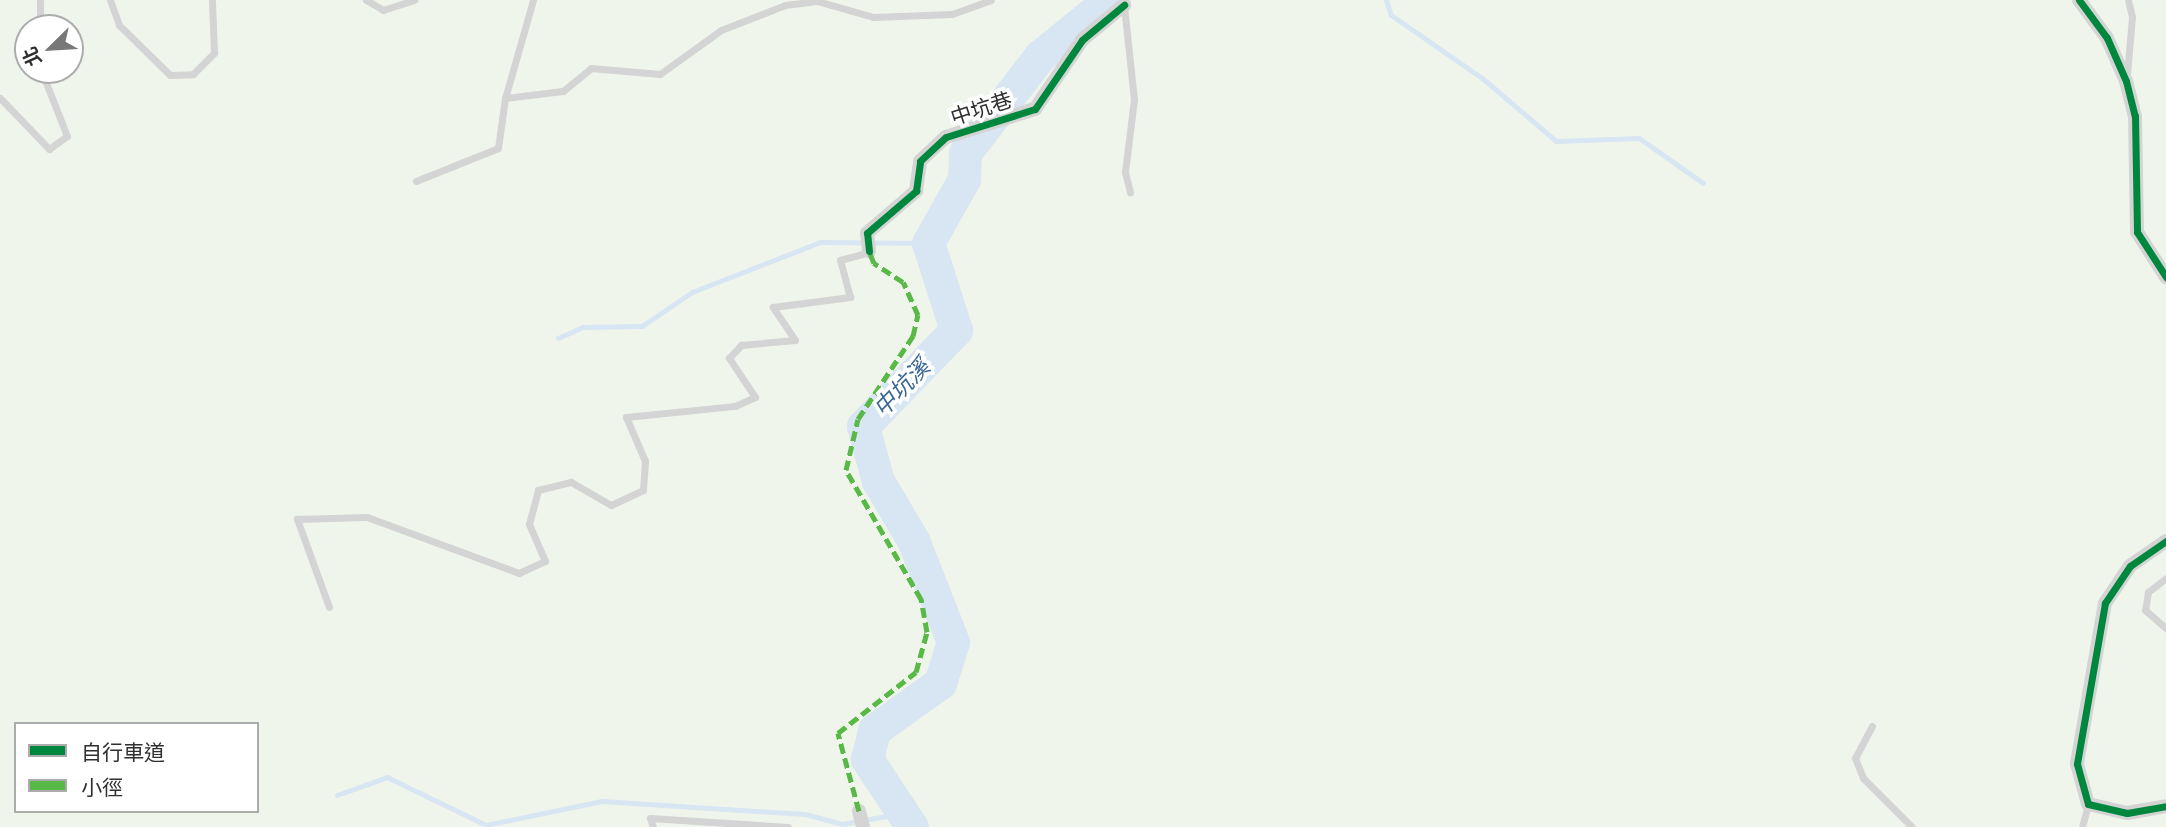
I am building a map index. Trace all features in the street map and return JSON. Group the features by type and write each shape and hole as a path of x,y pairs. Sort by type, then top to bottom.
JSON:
{"street":[{"path":"2079,0 2107,38 2126,81 2135,116 2137,232 2166,277"},
{"name":"中坑巷","path":"869,251 867,233 916,191 920,161 946,137 1035,109 1082,40 1122,3"},
{"path":"2166,541 2130,566 2105,603 2077,764 2088,804 2127,813 2166,806"},
{"path":"859,811 863,827"}],"lane":[{"path":"110,0 119,25 170,75 193,74 214,53 212,0"},
{"path":"366,0 383,10 414,0"},
{"path":"416,181 498,148 505,98 533,0"},
{"path":"505,98 563,91 591,68 660,74 721,30 785,5 817,1 873,17 952,15 991,0"},
{"path":"2126,81 2132,17 2128,0"},
{"path":"1122,3 1134,99 1125,172 1129,192"},
{"path":"0,97 49,149 67,136 47,84"},
{"path":"329,607 297,519 367,517 519,573 545,561 528,524 538,490 571,482 611,505 643,489 645,461 626,417 735,406 755,397 729,358 741,345 795,340 773,307 850,297 840,260 869,251"},
{"path":"2166,578 2148,592 2145,610 2166,628"},
{"path":"1872,726 1855,758 1863,778 1912,827"},
{"path":"2082,827 2088,804"},
{"path":"653,827 650,818 788,827"}],"shaded area":[{"path":"0,0 2166,0 2166,827 0,827"}],"waterway":[{"name":"中坑溪","path":"912,827 867,759 874,730 940,683 953,642 913,540 878,481 863,426 956,330 928,243 964,179 965,153 1040,56 1109,0"},
{"path":"1386,0 1391,15 1482,78 1556,141 1639,138 1703,183"},
{"path":"558,338 583,327 642,326 692,292 820,242 928,243"},
{"path":"337,795 387,777 486,825 602,801 805,814 842,824 903,813"}],"marked path":[{"path":"859,811 838,733 916,672 927,632 921,599 846,470 858,419 913,336 918,315 903,282 874,263 869,251"}],"cycle path":[{"path":"2079,0 2107,38 2126,81 2135,116 2137,232 2166,277"},
{"path":"869,251 867,233 916,191 920,161 946,137 1035,109 1082,40 1124,5"},
{"path":"2166,541 2130,566 2105,603 2077,764 2088,804 2127,813 2166,806"}]}
